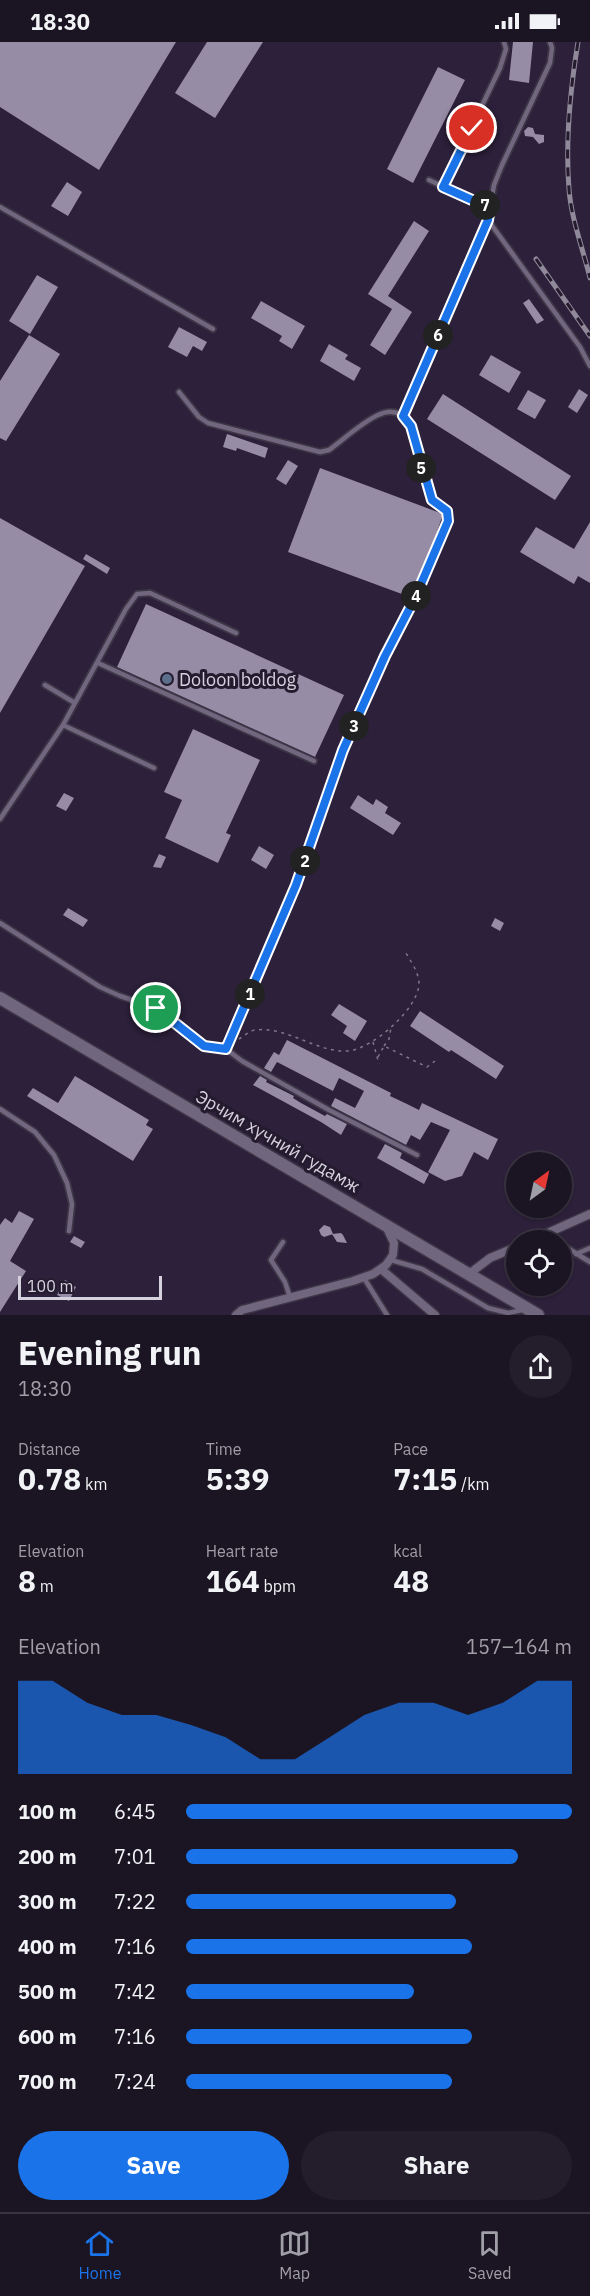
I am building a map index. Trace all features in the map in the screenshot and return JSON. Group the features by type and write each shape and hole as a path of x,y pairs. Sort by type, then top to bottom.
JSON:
{"main road":[{"name":"Эрчим хүчний гудамж","path":"0,998 532,1312"}],"street":[{"path":"556,1230 590,1214"},
{"path":"236,1315 242,1310 364,1278 381,1269 391,1260 394,1250 394,1243 385,1225"},
{"path":"469,1274 490,1258 506,1251"},
{"path":"381,1269 435,1315"}],"lane":[{"path":"443,187 500,68 507,49 504,42"},
{"path":"403,416 488,220 494,185 502,165 550,63 552,48 550,42"},
{"path":"429,180 490,208"},
{"path":"0,207 213,329"},
{"path":"488,220 580,347 590,366"},
{"path":"179,392 199,417 208,423 320,452 329,450 379,414 393,412 403,416 411,426 432,500 447,511 448,521 415,598 385,656 343,750 296,885 226,1049"},
{"path":"0,819 63,725 126,609 137,594 150,593 236,633"},
{"path":"98,663 314,761"},
{"path":"45,685 75,703"},
{"path":"63,725 154,768"},
{"path":"0,923 100,987 156,1008 204,1046 226,1049 242,1061 329,1110 417,1155"},
{"path":"0,1109 35,1132 54,1155 67,1183 72,1204 69,1231"},
{"path":"283,1242 271,1260 285,1282 290,1297"},
{"path":"576,1254 590,1248"},
{"path":"572,1251 590,1262"},
{"path":"391,1260 422,1269 488,1308 508,1313 532,1312"},
{"path":"364,1278 388,1315"}],"path":[{"path":"235,1042 253,1030 281,1032 332,1049 349,1051 373,1041 413,1003 419,984 416,970 404,951"},
{"path":"378,1057 389,1039 391,1026"},
{"path":"373,1041 379,1064"},
{"path":"384,1046 427,1068 435,1061"}],"shaded area":[{"path":"0,42 590,42 590,1315 0,1315"}],"building":[{"path":"0,42 176,42 99,170 0,107"},
{"path":"207,42 263,42 215,118 175,93"},
{"path":"513,42 533,42 529,83 509,80"},
{"path":"438,67 465,80 413,183 387,169"},
{"path":"528,127 533,128 535,134 544,135 544,142 539,144 533,137 525,136 524,131"},
{"path":"67,182 82,192 68,216 51,206"},
{"path":"414,221 429,231 388,296 412,312 385,355 370,345 392,309 368,294"},
{"path":"37,275 58,287 30,334 9,321"},
{"path":"529,299 544,320 537,324 523,303"},
{"path":"261,301 305,326 292,349 279,341 282,336 251,318"},
{"path":"179,327 207,342 202,351 193,346 187,357 168,347"},
{"path":"29,335 60,354 6,441 0,438 0,381"},
{"path":"329,344 348,355 345,359 361,368 354,381 320,361"},
{"path":"491,355 521,372 509,393 479,375"},
{"path":"579,389 588,395 577,413 568,407"},
{"path":"528,390 546,400 535,419 517,409"},
{"path":"443,394 571,476 555,500 427,419"},
{"path":"227,434 268,448 265,458 237,448 236,451 223,447"},
{"path":"288,460 298,466 286,485 276,479"},
{"path":"320,468 443,514 410,597 288,552"},
{"path":"0,518 85,566 0,713"},
{"path":"590,522 590,583 578,576 574,584 520,552 536,527 574,549"},
{"path":"86,554 110,568 107,574 83,559"},
{"path":"146,604 344,695 315,757 117,667"},
{"path":"193,729 260,760 226,833 231,835 218,863 165,838 182,800 164,792"},
{"path":"64,793 74,798 66,811 56,806"},
{"path":"358,795 373,805 376,799 388,807 385,813 401,823 393,835 350,808"},
{"path":"259,846 274,855 266,869 251,860"},
{"path":"159,854 166,857 161,868 153,867"},
{"path":"68,908 88,920 83,927 63,915"},
{"path":"495,918 504,923 500,931 491,926"},
{"path":"339,1004 367,1021 355,1041 343,1033 347,1026 331,1015"},
{"path":"420,1011 504,1066 496,1079 410,1026"},
{"path":"287,1040 391,1093 390,1096 419,1110 422,1103 498,1139 488,1160 474,1152 462,1176 445,1181 428,1172 450,1130 431,1122 420,1140 411,1135 406,1145 331,1106 335,1098 355,1108 364,1091 339,1078 333,1091 277,1062 271,1072 264,1068 274,1052 279,1055"},
{"path":"75,1076 149,1120 146,1125 153,1129 133,1161 27,1096 33,1088 58,1103"},
{"path":"260,1076 267,1080 266,1082 294,1096 293,1098 301,1103 325,1116 327,1114 347,1124 341,1135 253,1085"},
{"path":"385,1144 402,1153 400,1158 429,1174 424,1184 377,1158"},
{"path":"19,1211 34,1219 10,1261 26,1271 0,1312 0,1225 5,1218 12,1223"},
{"path":"324,1225 330,1227 333,1234 324,1237 321,1235 319,1230"},
{"path":"341,1233 347,1243 337,1242 332,1234"},
{"path":"74,1236 85,1242 81,1248 70,1242"},
{"path":"65,1280 76,1287 69,1301 57,1295"}],"railway":[{"path":"578,42 569,115 568,170 572,211 590,278"},
{"path":"536,259 590,336"}],"place":[{"name":"Doloon boldog","path":"167,679"}],"route":[{"path":"156,1008 204,1046 226,1049 296,885 343,750 385,656 415,598 448,521 447,511 432,500 423,475 411,426 403,416 488,220 490,208 443,187 472,128"}]}
